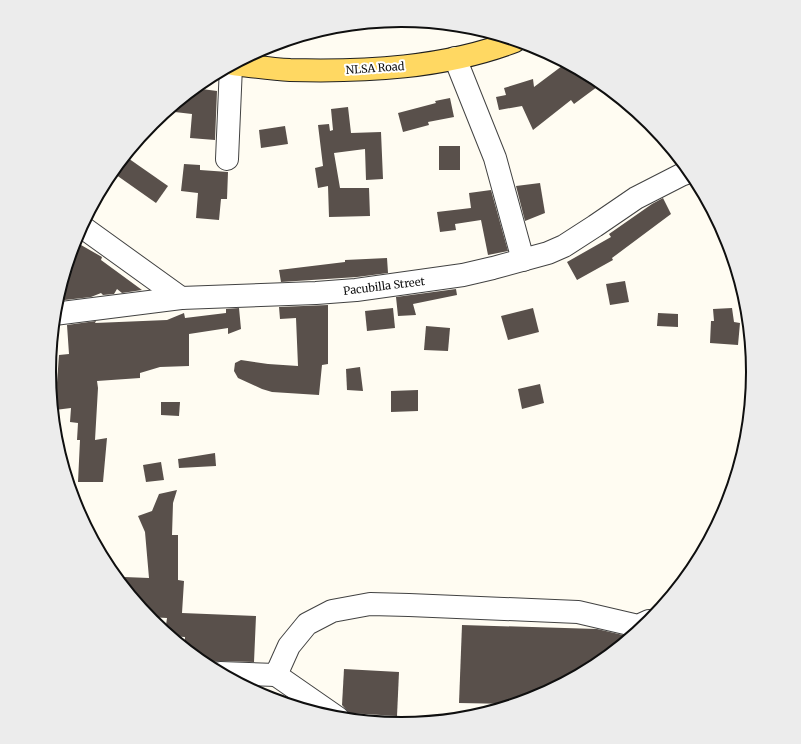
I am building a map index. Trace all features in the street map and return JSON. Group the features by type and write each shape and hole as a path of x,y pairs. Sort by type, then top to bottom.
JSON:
{"main road":[{"name":"NLSA Road","path":"242,66 289,70 329,70 410,66 455,58 507,44"}],"street":[{"path":"455,58 495,158 523,260"},
{"path":"227,158 232,71"},
{"name":"Pacubilla Street","path":"61,313 181,298 356,290 463,275 548,253 564,246 636,198 683,174"},
{"path":"86,230 181,298"},
{"path":"276,675 289,646 307,624 332,611 370,604 578,612 635,624"},
{"path":"233,673 276,675 323,708"}],"building":[{"path":"561,67 596,88 574,104 571,100 533,130 522,106 499,110 496,97 506,95 504,88 533,79 534,87"},
{"path":"203,89 217,91 215,140 190,138 192,114 174,112"},
{"path":"450,98 454,117 428,122 429,125 403,132 398,113 436,103 435,101"},
{"path":"348,107 351,133 381,132 383,179 366,180 365,149 334,153 340,188 369,188 370,216 329,217 328,186 318,188 315,168 323,166 318,125 329,124 330,131 333,130 331,109"},
{"path":"285,126 288,144 261,148 259,130"},
{"path":"439,146 460,146 460,170 439,170"},
{"path":"129,159 168,186 156,203 117,176"},
{"path":"184,164 200,165 200,170 228,172 227,199 221,199 219,220 196,218 198,193 181,191"},
{"path":"540,183 545,213 525,221 516,186"},
{"path":"491,190 508,251 488,255 481,220 455,224 456,230 440,232 437,212 471,208 469,193"},
{"path":"663,198 671,214 612,258 613,260 577,280 567,262 611,237 609,234"},
{"path":"80,245 102,257 101,260 142,290 122,293 117,289 114,294 103,295 101,293 91,297 63,300 67,283"},
{"path":"387,258 388,273 357,277 281,282 279,270 345,262 345,260"},
{"path":"625,281 629,302 610,305 606,284"},
{"path":"456,289 457,295 413,304 416,315 398,316 396,297"},
{"path":"328,305 328,364 322,365 319,395 272,392 238,378 234,371 235,363 241,360 298,366 296,318 280,319 279,307"},
{"path":"239,308 241,329 228,334 228,328 189,334 189,366 160,367 140,373 140,378 97,381 98,388 95,440 107,438 103,482 78,482 80,440 77,440 78,423 70,422 71,408 57,410 56,396 59,355 69,354 67,325 96,321 95,323 167,320 184,313 185,318 226,313 226,309"},
{"path":"393,308 395,328 367,331 365,311"},
{"path":"533,308 539,332 508,340 501,316"},
{"path":"732,308 734,322 740,323 738,345 710,343 711,321 714,321 713,309"},
{"path":"658,313 678,314 678,327 657,326"},
{"path":"426,326 450,328 448,351 424,350"},
{"path":"360,367 363,391 347,390 346,369"},
{"path":"540,384 544,403 522,409 518,389"},
{"path":"418,390 418,411 391,412 391,391"},
{"path":"161,402 180,402 179,416 161,415"},
{"path":"215,453 216,466 179,468 178,459"},
{"path":"161,462 164,480 146,482 143,465"},
{"path":"177,490 173,503 172,535 178,535 178,580 184,581 182,613 256,616 254,662 214,662 209,659 185,641 185,637 179,637 166,625 167,618 159,618 157,616 124,578 149,578 145,532 138,516 152,511 159,494"},
{"path":"462,625 597,629 623,635 611,646 573,671 533,691 495,704 459,703"},
{"path":"344,669 399,672 397,716 349,713 342,705"}]}
